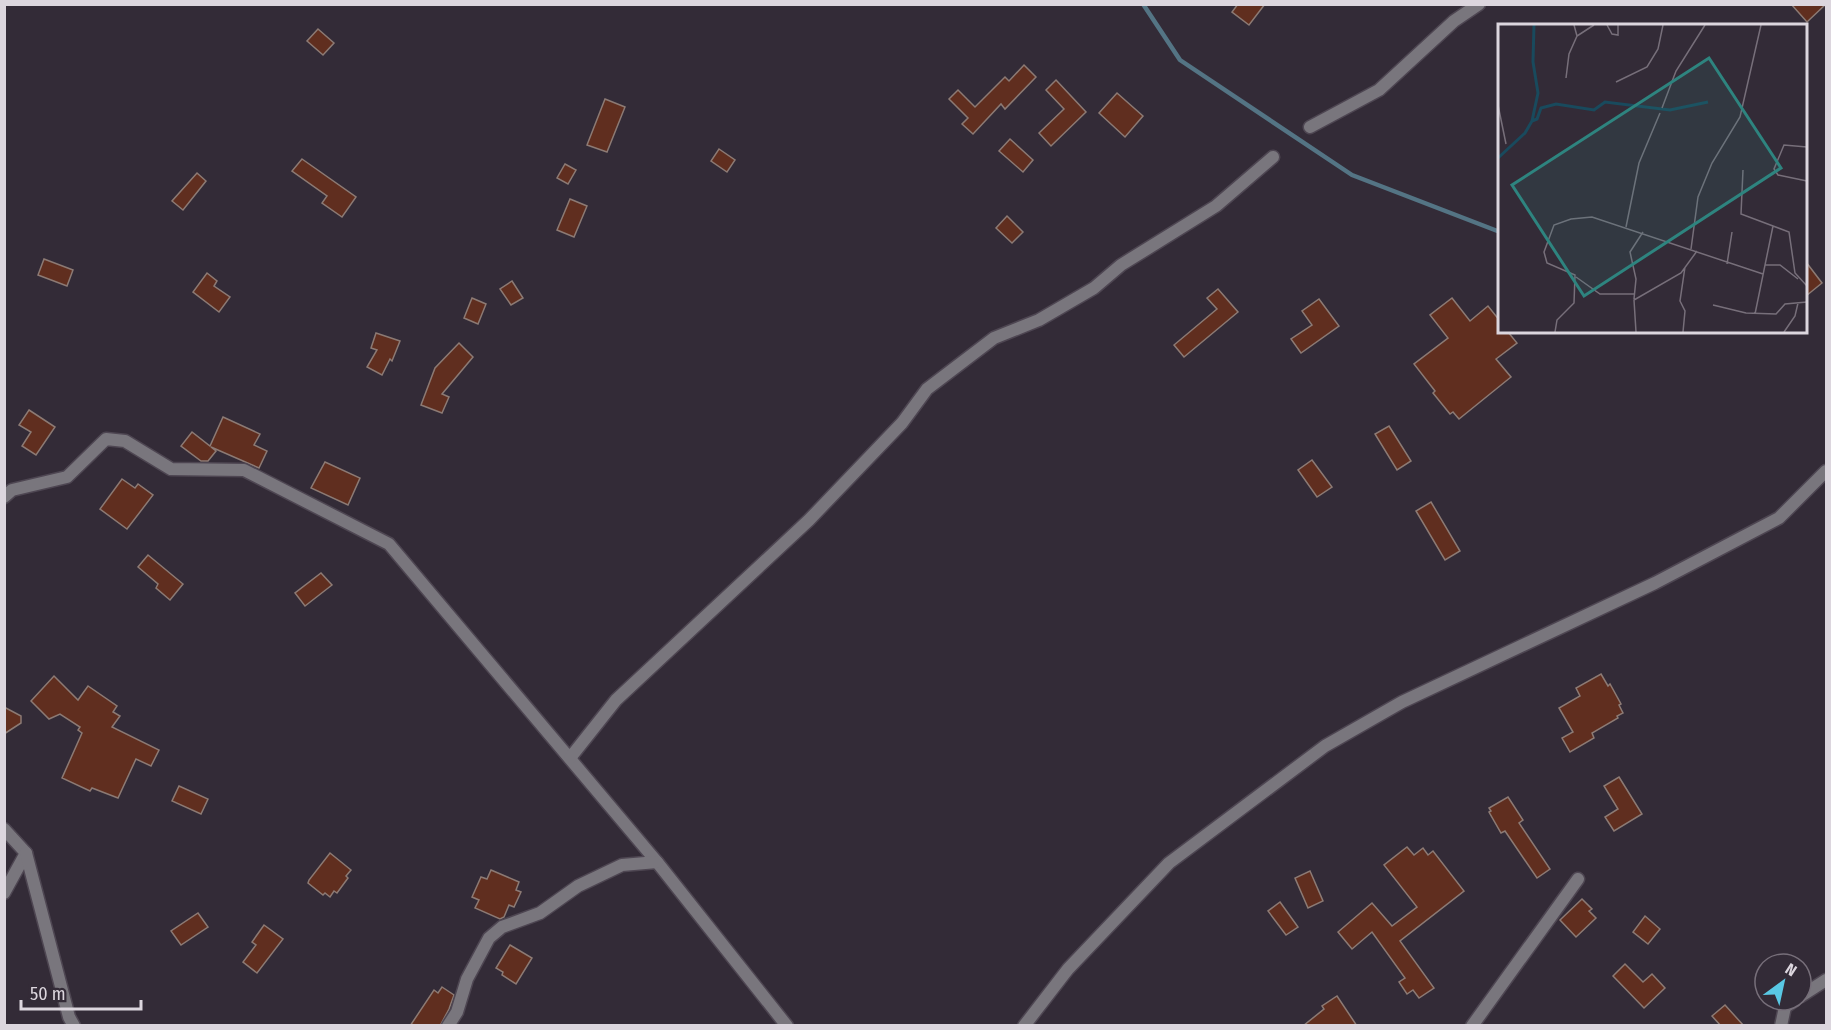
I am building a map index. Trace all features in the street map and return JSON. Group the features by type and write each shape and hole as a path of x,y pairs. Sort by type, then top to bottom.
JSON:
{"street":[{"path":"1310,128 1379,90 1454,21 1479,4"},
{"path":"570,758 616,700 809,520 902,423 927,389 994,338 1039,320 1094,288 1121,265 1216,206 1273,157"},
{"path":"4,497 12,490 68,477 106,439 126,441 171,469 244,470 389,544 657,862 787,1026"},
{"path":"1024,1026 1068,969 1169,863 1325,746 1402,702 1655,583 1779,518 1827,471"},
{"path":"4,829 26,853 69,1017 74,1026"},
{"path":"4,893 26,853"},
{"path":"448,1026 457,1012 467,979 489,938 502,927 540,913 578,886 622,865 657,862"},
{"path":"1472,1026 1578,879"},
{"path":"1813,989 1827,980"}],"building":[{"path":"1238,4 1265,4 1249,25 1232,12"},
{"path":"1791,4 1826,4 1807,22"},
{"path":"318,29 334,43 323,55 307,41"},
{"path":"1024,65 1036,77 1005,109 1001,104 973,134 962,124 968,118 949,99 958,90 975,107 1005,77 1009,81"},
{"path":"1056,80 1086,112 1051,146 1039,133 1064,109 1046,90"},
{"path":"1117,93 1143,116 1125,137 1099,113"},
{"path":"605,99 625,107 607,152 587,145"},
{"path":"1010,139 1033,160 1023,172 999,151"},
{"path":"719,149 735,160 727,172 711,161"},
{"path":"302,159 356,197 342,217 322,203 327,196 292,171"},
{"path":"565,164 576,170 568,184 557,178"},
{"path":"197,173 206,181 183,210 172,201"},
{"path":"570,199 587,206 574,237 557,230"},
{"path":"1007,216 1023,232 1012,243 996,228"},
{"path":"44,259 73,270 67,286 38,275"},
{"path":"1807,263 1822,283 1807,295"},
{"path":"207,273 217,281 214,286 230,297 219,312 193,292"},
{"path":"512,281 523,298 511,305 500,289"},
{"path":"1218,289 1238,312 1184,357 1174,345 1217,309 1207,298"},
{"path":"472,298 486,304 478,324 464,318"},
{"path":"1452,298 1470,321 1488,306 1498,318 1498,333 1509,333 1517,343 1496,359 1511,377 1459,419 1453,412 1450,414 1414,364 1448,338 1430,315"},
{"path":"1319,299 1339,326 1301,353 1291,339 1312,325 1302,311"},
{"path":"376,333 400,341 392,361 390,359 382,375 367,367 377,350 371,348"},
{"path":"459,343 473,357 442,394 449,397 442,413 421,405 435,368"},
{"path":"29,410 55,427 36,455 22,446 31,432 19,425"},
{"path":"223,417 260,434 254,445 267,451 259,468 211,447 216,451 208,461 201,461 181,446 192,432 210,446"},
{"path":"1389,426 1411,461 1397,470 1375,434"},
{"path":"1312,460 1332,487 1317,497 1298,470"},
{"path":"325,462 360,478 348,505 311,488"},
{"path":"122,479 135,488 138,484 153,495 127,529 100,509"},
{"path":"1431,502 1460,551 1445,560 1416,511"},
{"path":"148,555 183,584 170,600 156,588 158,584 138,567"},
{"path":"321,573 332,585 305,606 295,593"},
{"path":"1601,674 1608,686 1610,684 1621,704 1619,705 1623,713 1592,733 1594,738 1570,752 1562,738 1573,732 1559,708 1580,696 1576,688"},
{"path":"54,676 78,700 88,686 117,706 113,712 120,716 112,727 159,750 151,766 136,759 118,798 92,788 90,791 62,778 82,733 78,730 80,727 60,714 49,719 31,701"},
{"path":"4,707 21,716 21,723 4,734"},
{"path":"1619,777 1642,814 1614,831 1605,817 1618,809 1604,786"},
{"path":"179,786 208,799 201,814 172,801"},
{"path":"1508,797 1523,820 1519,823 1550,869 1537,878 1505,831 1501,833 1489,812 1491,811 1489,808"},
{"path":"1407,847 1414,855 1423,848 1428,855 1433,851 1464,891 1400,941 1434,988 1419,998 1413,990 1407,994 1399,982 1405,978 1372,932 1352,949 1338,932 1372,903 1392,926 1417,907 1384,865"},
{"path":"330,853 351,870 337,893 334,891 330,897 325,893 323,895 308,883"},
{"path":"491,870 519,882 516,890 521,892 514,907 509,905 504,917 500,919 475,908 479,900 472,897 481,877 487,879"},
{"path":"1310,871 1323,901 1308,908 1295,878"},
{"path":"1582,899 1592,909 1589,911 1596,918 1576,937 1560,920"},
{"path":"1280,902 1298,927 1286,935 1268,911"},
{"path":"198,913 208,927 181,945 171,931"},
{"path":"1645,916 1660,929 1648,944 1633,932"},
{"path":"264,925 283,939 257,973 243,962 256,945 252,942"},
{"path":"510,945 532,958 516,984 496,968"},
{"path":"1625,964 1643,982 1652,974 1665,988 1644,1008 1613,976"},
{"path":"442,987 454,995 440,1026 410,1026 434,990 438,993"},
{"path":"1337,996 1357,1026 1303,1026 1324,1009 1322,1006"},
{"path":"1725,1005 1744,1026 1721,1026 1712,1016"}],"waterway":[{"path":"1143,4 1180,60 1352,175 1498,231"}]}
